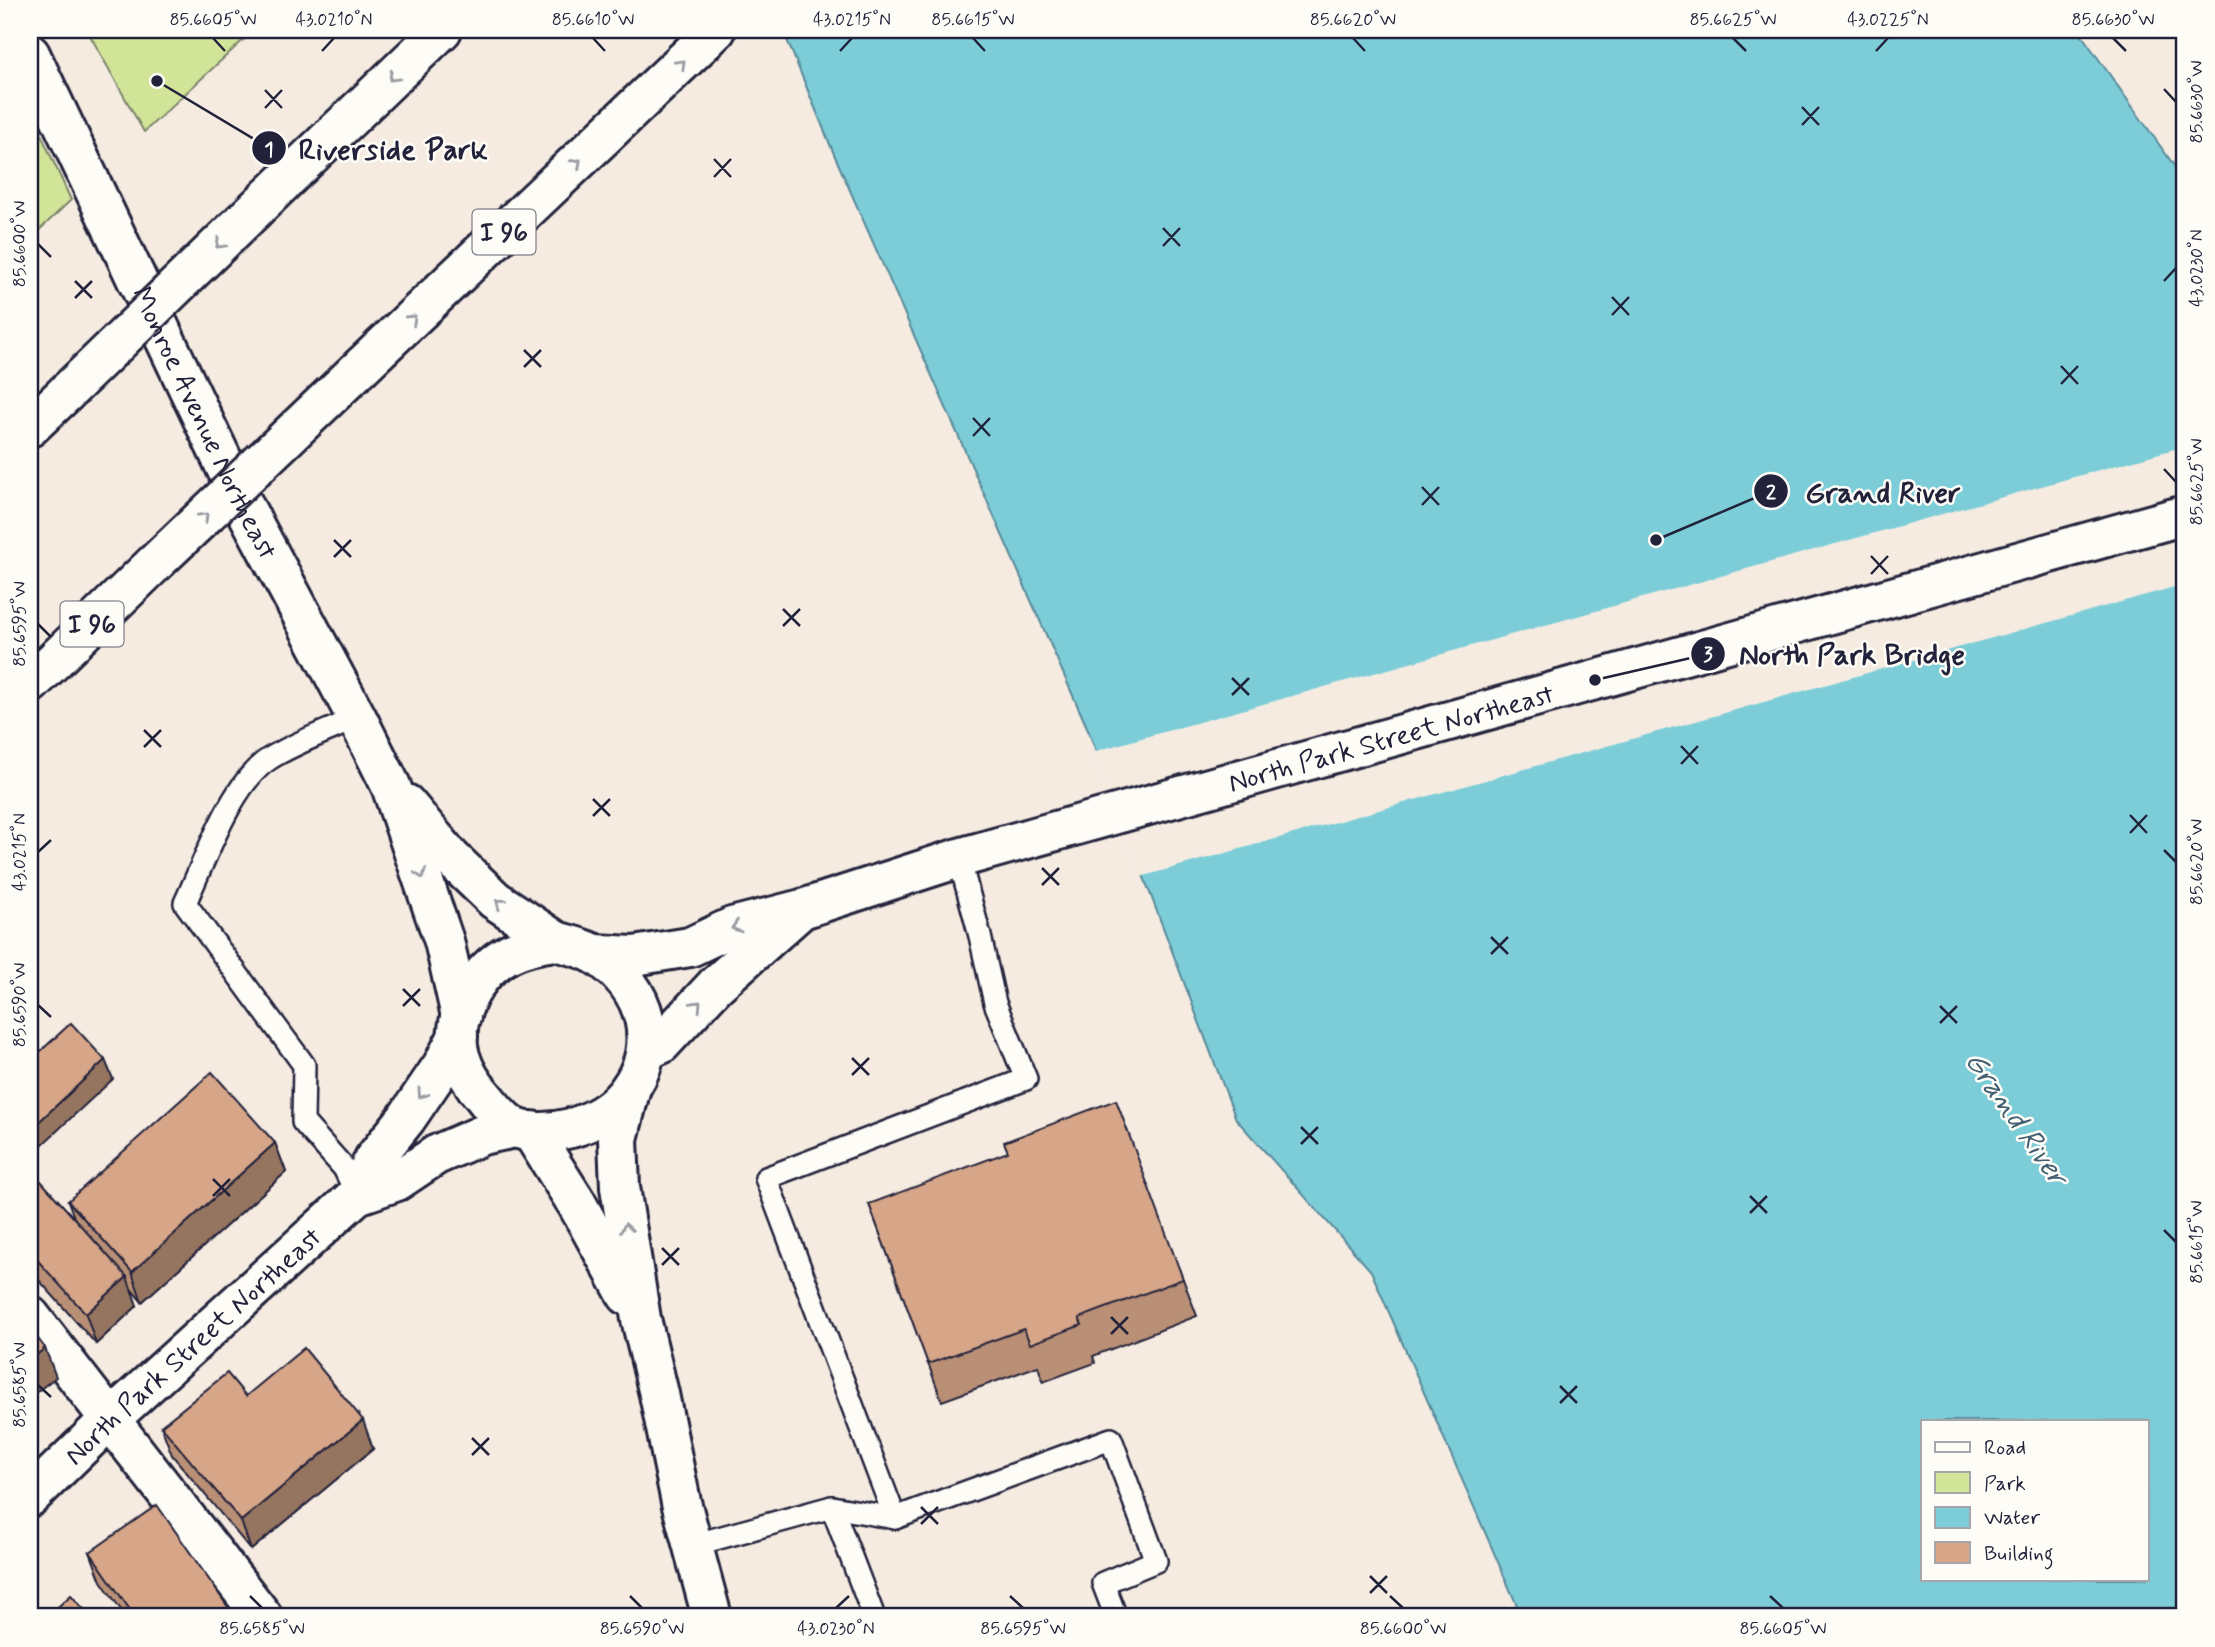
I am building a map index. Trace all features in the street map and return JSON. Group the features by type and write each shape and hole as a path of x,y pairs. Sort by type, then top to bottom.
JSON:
{"main road":[{"path":"30,427 442,30"},
{"name":"I 96","path":"30,684 716,30"},
{"name":"Monroe Avenue Northeast","path":"30,54 246,508 391,786 444,941 459,1026"},
{"name":"North Park Street Northeast","path":"594,954 634,956 690,947 732,927 802,909 959,858 2185,515"},
{"name":"Monroe Avenue Northeast","path":"391,786 451,858 495,900 556,941"},
{"name":"North Park Street Northeast","path":"648,1050 661,1044 716,985 802,909"},
{"path":"523,1129 559,1131 586,1124 617,1105 641,1071 648,1050 646,1024 636,997 618,972 594,954 556,941 534,944 509,954 486,971 469,995 459,1026 460,1056 475,1087 496,1112 523,1129 577,1204 640,1319"},
{"name":"North Park Street Northeast","path":"357,1195 373,1159 406,1119 442,1066 459,1026"},
{"path":"631,1087 618,1139 620,1187 640,1319 712,1617"},
{"name":"North Park Street Northeast","path":"30,1497 109,1420 357,1195 397,1181 436,1155 482,1135 523,1129"},
{"path":"30,1316 263,1617"}],"lane":[{"path":"357,718 268,760 251,775 237,792 185,903 304,1065 303,1122 344,1168 357,1195"},
{"path":"895,1518 766,1178 1026,1079 995,1003 959,858"},
{"path":"693,1545 832,1507 895,1518 1111,1439 1156,1561 1103,1583 1116,1617"},
{"path":"832,1507 874,1617"}],"green space":[{"path":"87,30 254,30 144,132"},
{"path":"30,110 71,200 30,239"}],"water":[{"path":"783,30 2078,30 2185,181 2185,1617 1522,1617 1371,1271 1236,1119 1086,725 834,154"}],"pier":[{"path":"2185,446 2185,584 1140,877 1092,752"}],"building":[{"path":"71,1023 105,1060 30,1130 30,1061"},
{"path":"212,1072 275,1143 132,1272 68,1201"},
{"path":"1116,1100 1183,1279 1079,1318 1082,1325 1030,1344 1024,1329 928,1364 869,1204 1008,1152 1004,1142"},
{"path":"30,1169 127,1277 86,1314 30,1252"},
{"path":"30,1328 45,1348 30,1360"},
{"path":"304,1348 363,1420 241,1521 161,1426 227,1373 246,1396"},
{"path":"157,1505 235,1617 135,1617 90,1552"},
{"path":"71,1595 91,1617 47,1617"}],"place":[{"name":"Riverside Park","path":"157,81"},
{"name":"Grand River","path":"1656,540"},
{"name":"North Park Bridge","path":"1595,680"}]}
